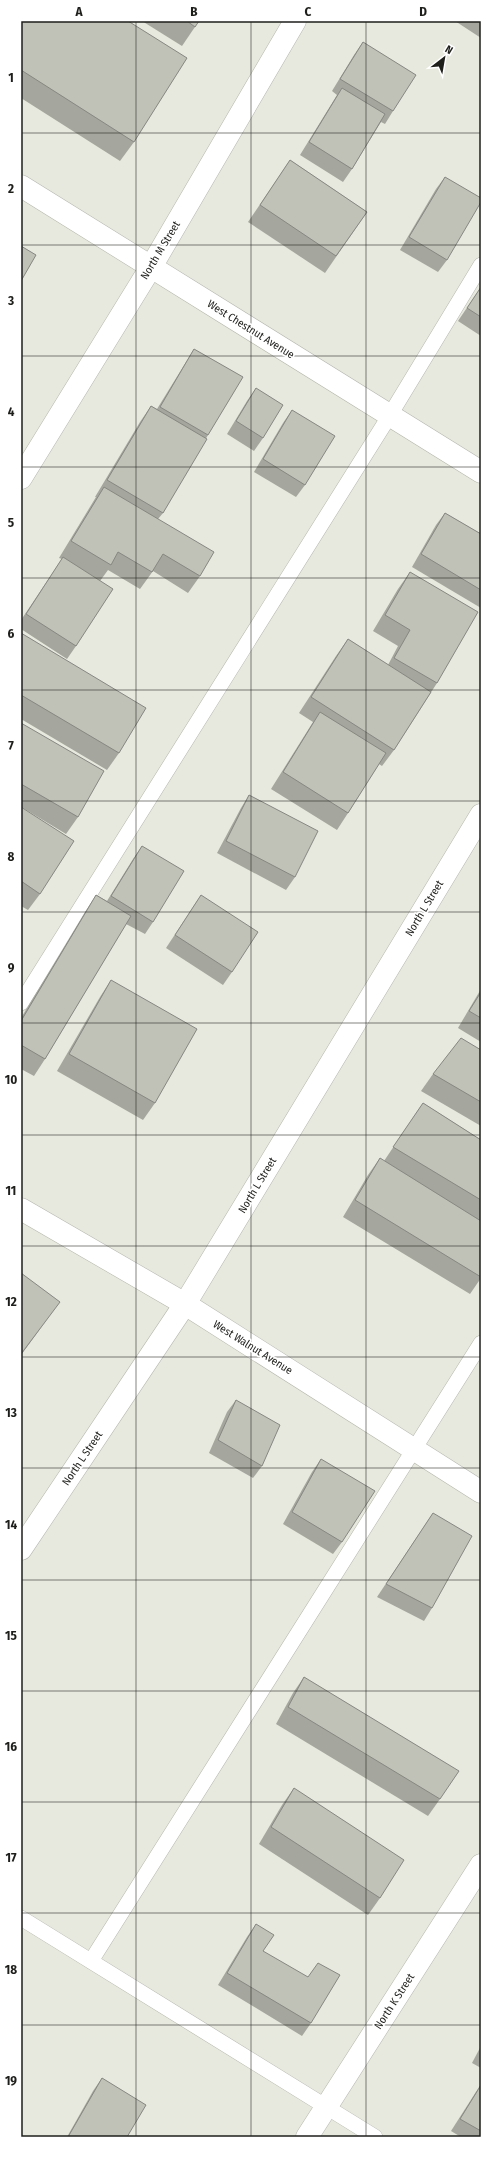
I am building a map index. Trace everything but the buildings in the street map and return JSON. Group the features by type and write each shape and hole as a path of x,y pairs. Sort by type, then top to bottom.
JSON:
{"street":[{"name":"North M Street","path":"21,478 151,267 295,21"},
{"name":"West Chestnut Avenue","path":"21,186 481,472"},
{"name":"North L Street","path":"21,1549 185,1304 481,815"},
{"name":"West Walnut Avenue","path":"21,1209 185,1304 481,1492"},
{"name":"North K Street","path":"307,2137 481,1865"}],"lane":[{"path":"21,1003 390,415 481,265"},
{"path":"91,1961 481,1343"},
{"path":"21,1918 375,2137"}]}
